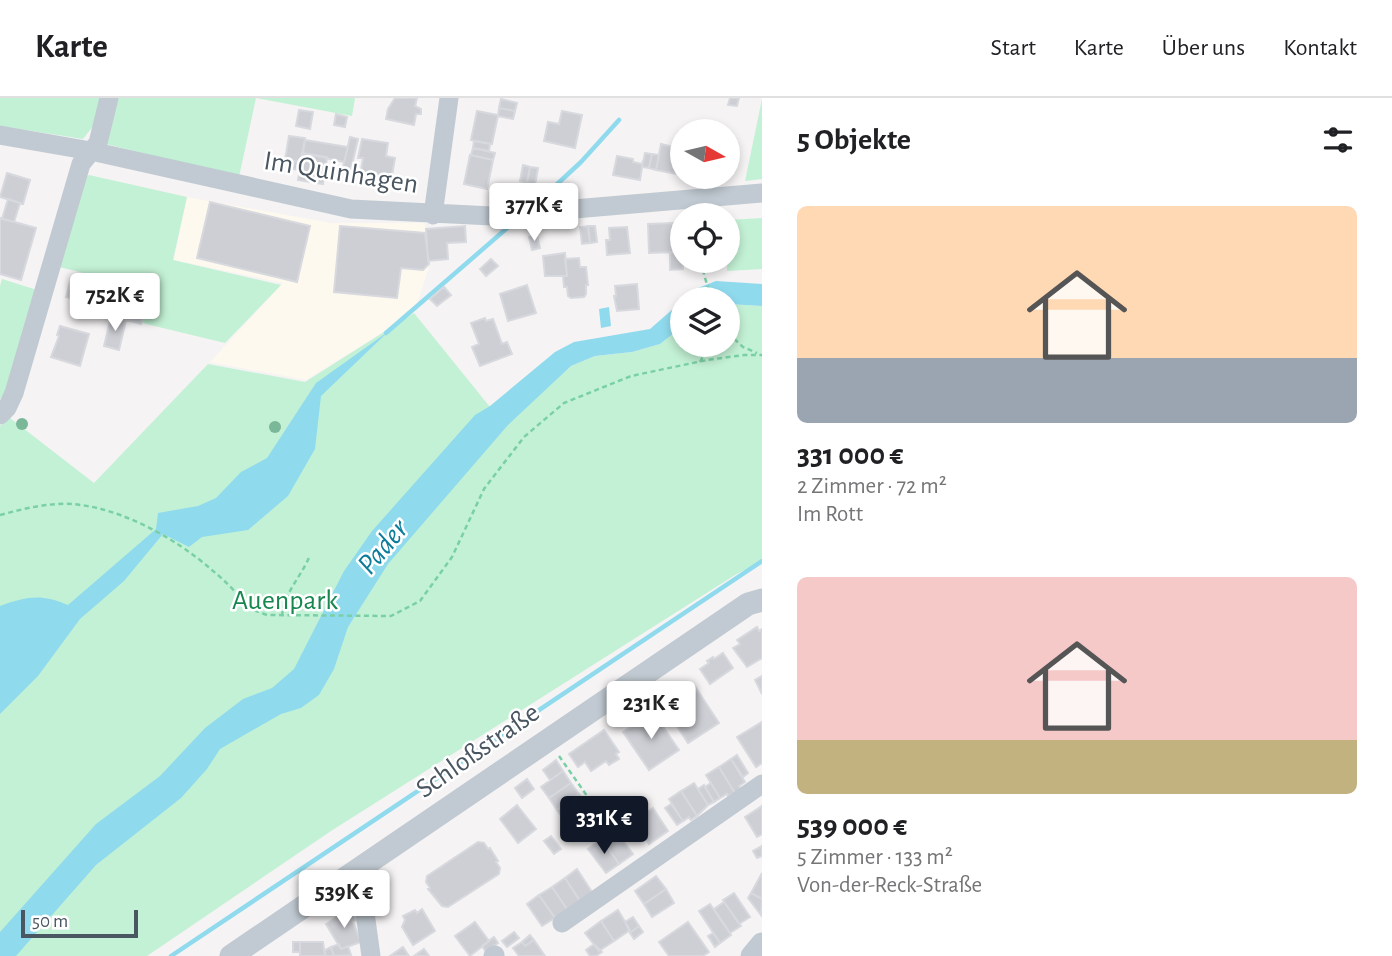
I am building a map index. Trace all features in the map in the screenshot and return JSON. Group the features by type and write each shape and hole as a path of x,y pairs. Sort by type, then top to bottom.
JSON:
{"street":[{"path":"0,415 7,408 14,393 81,163 98,143 109,98"},
{"path":"433,215 449,98"},
{"name":"Im Quinhagen","path":"0,135 91,151 332,206 433,215 492,216 762,193"},
{"name":"Schloßstraße","path":"231,956 748,604 762,600"},
{"path":"562,923 762,784"},
{"path":"359,869 371,956"},
{"path":"752,956 762,944"}],"path":[{"path":"740,343 761,355"},
{"path":"0,515 59,503 109,510 150,529 191,553 214,571 251,609 267,615 282,616 391,616 420,601 452,556 484,489 524,437 564,403 631,376 700,362 761,355"},
{"path":"700,362 703,357"},
{"path":"282,616 283,605 310,555"},
{"path":"555,750 597,810"}],"shaded area":[{"path":"187,197 331,223 425,223 429,267 414,313 306,380 210,362 283,283 174,260"}],"green space":[{"path":"0,98 102,98 97,121 83,139 0,126"},
{"path":"117,98 256,98 239,177 106,144"},
{"path":"256,98 355,98 352,116"},
{"path":"762,99 762,179 745,181"},
{"path":"89,175 187,197 173,260 281,285 225,343 142,323 144,312 109,302 114,280 59,267 83,179"},
{"path":"762,218 762,269 740,270 740,219"},
{"path":"2,279 37,290 6,393 0,399 0,286"},
{"name":"Auenpark","path":"740,305 762,306 762,561 735,575 331,831 147,956 0,956 0,426 10,418 94,483 208,364 305,382 414,313 490,407 508,424 571,366 595,356 632,352 660,344 670,336 670,357 740,357"}],"water":[{"path":"716,281 762,284 762,306 740,305 740,287 701,287"},
{"path":"609,307 611,326 601,328 599,309"},
{"name":"Pader","path":"670,312 670,336 660,344 632,352 595,356 571,366 508,425 388,564 348,627 334,669 319,695 301,708 281,714 220,749 207,769 181,798 96,865 16,956 0,956 0,932 96,824 160,776 205,728 243,699 272,688 294,669 344,571 372,531 475,415 490,406 555,352 574,342 650,329"},
{"path":"389,331 321,396 315,449 288,496 248,530 202,537 189,547 163,534 124,581 80,619 38,676 0,714 0,606 34,598 50,599 68,605 156,529 158,513 198,506 216,498 241,472 267,458 316,383"}],"building":[{"path":"395,98 417,98 415,106 421,109 421,114 416,114 414,125 386,119 388,109"},
{"path":"730,98 739,98 737,106 728,105"},
{"path":"501,99 517,103 515,111 499,108"},
{"path":"499,108 515,111 513,119 498,116"},
{"path":"299,110 313,112 310,129 296,126"},
{"path":"477,111 498,115 492,144 471,140"},
{"path":"562,111 582,115 575,148 544,141 548,122 559,124"},
{"path":"336,114 347,117 345,127 334,125"},
{"path":"289,136 305,138 301,162 285,160"},
{"path":"350,137 358,139 351,169 343,167"},
{"path":"362,139 388,143 386,156 395,158 391,181 360,176 363,158 358,158"},
{"path":"305,140 348,147 344,162 303,153"},
{"path":"474,141 490,144 489,151 473,148"},
{"path":"661,144 670,146 670,173 656,170"},
{"path":"473,148 495,153 493,160 471,155"},
{"path":"302,153 327,157 323,184 298,180 300,170 292,169 294,161 301,162"},
{"path":"645,153 652,154 649,168 642,167"},
{"path":"652,154 659,155 656,170 649,168"},
{"path":"470,155 493,160 487,189 464,184"},
{"path":"617,156 642,164 643,161 640,180 613,175"},
{"path":"523,165 530,167 527,183 520,181"},
{"path":"530,167 538,168 535,185 527,183"},
{"path":"7,173 30,180 23,204 0,197"},
{"path":"8,199 20,203 14,222 2,219"},
{"path":"210,202 310,226 297,282 197,258"},
{"path":"0,218 36,228 21,280 0,274"},
{"path":"670,223 670,252 649,253 648,224"},
{"path":"340,226 425,233 429,264 423,270 401,268 397,298 334,292"},
{"path":"465,226 466,242 447,243 448,259 428,261 426,229"},
{"path":"588,226 590,243 582,244 580,227"},
{"path":"588,226 595,226 597,242 590,243"},
{"path":"627,227 630,253 607,255 606,240 610,240 609,228"},
{"path":"537,235 540,248 532,250 529,237"},
{"path":"565,253 567,276 545,276 543,256"},
{"path":"579,258 580,267 586,267 588,285 584,297 571,298 568,296 567,287 564,287 563,276 567,276 565,259"},
{"path":"491,259 498,266 486,276 480,269"},
{"path":"81,274 112,282 106,304 93,300 92,304 66,297 71,278 79,280"},
{"path":"637,284 639,309 617,311 615,286"},
{"path":"527,285 536,313 508,321 500,294"},
{"path":"444,287 451,295 437,306 430,299"},
{"path":"124,308 143,313 141,324 122,319"},
{"path":"110,309 122,312 121,319 108,316"},
{"path":"111,317 126,320 119,350 104,346"},
{"path":"485,318 486,321 493,319 502,344 507,342 512,354 480,366 472,347 479,344 471,323"},
{"path":"60,326 89,334 80,366 51,357"},
{"path":"757,627 759,631 762,629 762,658 747,667 733,648 740,644 737,640"},
{"path":"723,653 733,668 710,684 700,669 709,663 707,661"},
{"path":"762,676 762,694 755,680"},
{"path":"694,685 719,723 688,743 664,706"},
{"path":"653,712 679,750 649,770 623,732"},
{"path":"762,722 762,763 756,767 737,737"},
{"path":"604,730 619,752 616,754 619,759 609,765 606,761 591,771 585,762 578,767 569,754"},
{"path":"737,755 748,773 743,777 731,759"},
{"path":"731,759 745,782 735,793 719,767"},
{"path":"556,760 563,771 550,780 543,770"},
{"path":"719,767 735,793 720,798 706,775"},
{"path":"563,771 571,783 549,798 541,787"},
{"path":"527,779 534,789 522,798 515,788"},
{"path":"571,783 579,794 557,810 549,798"},
{"path":"694,783 708,805 697,816 681,791"},
{"path":"711,783 720,798 714,802 705,787"},
{"path":"704,785 714,802 708,805 698,789"},
{"path":"681,791 697,816 691,820 689,817 683,821 669,799"},
{"path":"579,794 587,805 565,821 557,810"},
{"path":"671,804 683,821 677,825 665,808"},
{"path":"517,805 536,829 518,843 500,819"},
{"path":"587,805 595,817 573,833 565,821"},
{"path":"762,806 762,834 757,837 745,817"},
{"path":"653,808 668,831 649,844 634,821"},
{"path":"615,830 633,854 619,864 602,839"},
{"path":"551,836 561,849 554,854 544,841"},
{"path":"602,839 619,864 606,873 588,849"},
{"path":"478,842 490,848 498,861 499,874 448,907 442,906 428,889 427,876"},
{"path":"762,846 762,856 757,858 753,851"},
{"path":"577,869 592,892 580,901 565,878"},
{"path":"762,873 762,899 751,893"},
{"path":"656,876 666,889 644,904 635,891"},
{"path":"565,878 580,901 567,909 552,887"},
{"path":"552,887 567,909 555,918 539,895"},
{"path":"666,889 674,903 652,917 644,904"},
{"path":"734,893 750,917 739,924 723,900"},
{"path":"751,893 762,899 761,915 748,898"},
{"path":"539,895 555,918 542,926 527,904"},
{"path":"724,902 741,926 730,933 714,909"},
{"path":"710,904 731,935 720,943 699,911"},
{"path":"422,909 435,931 413,945 402,927 405,920 403,916"},
{"path":"618,910 630,930 614,941 601,921"},
{"path":"346,911 356,920 353,922 361,942 341,949 326,924"},
{"path":"633,917 639,926 630,933 625,922"},
{"path":"601,921 614,941 599,951 585,933"},
{"path":"475,922 489,941 470,956 455,936"},
{"path":"688,922 709,952 703,956 669,956 659,942"},
{"path":"639,926 643,932 634,939 630,933"},
{"path":"514,932 519,938 507,947 502,941"},
{"path":"713,933 720,943 715,947 708,936"},
{"path":"530,935 534,940 525,946 522,942"},
{"path":"494,937 498,943 486,952 482,946"},
{"path":"534,940 545,956 519,956 513,948 522,942 525,946"},
{"path":"293,942 300,942 300,952 293,952"},
{"path":"300,942 323,942 325,956 300,956"},
{"path":"339,944 341,949 348,946 351,955 334,956 331,947"},
{"path":"594,944 602,952 590,956 586,950"},
{"path":"331,947 334,956 325,956 325,950"},
{"path":"403,947 409,956 390,956"},
{"path":"424,949 429,956 414,956"}],"waterway":[{"path":"541,199 581,162 619,120"},
{"path":"386,333 513,223"},
{"path":"171,956 762,561"}]}
